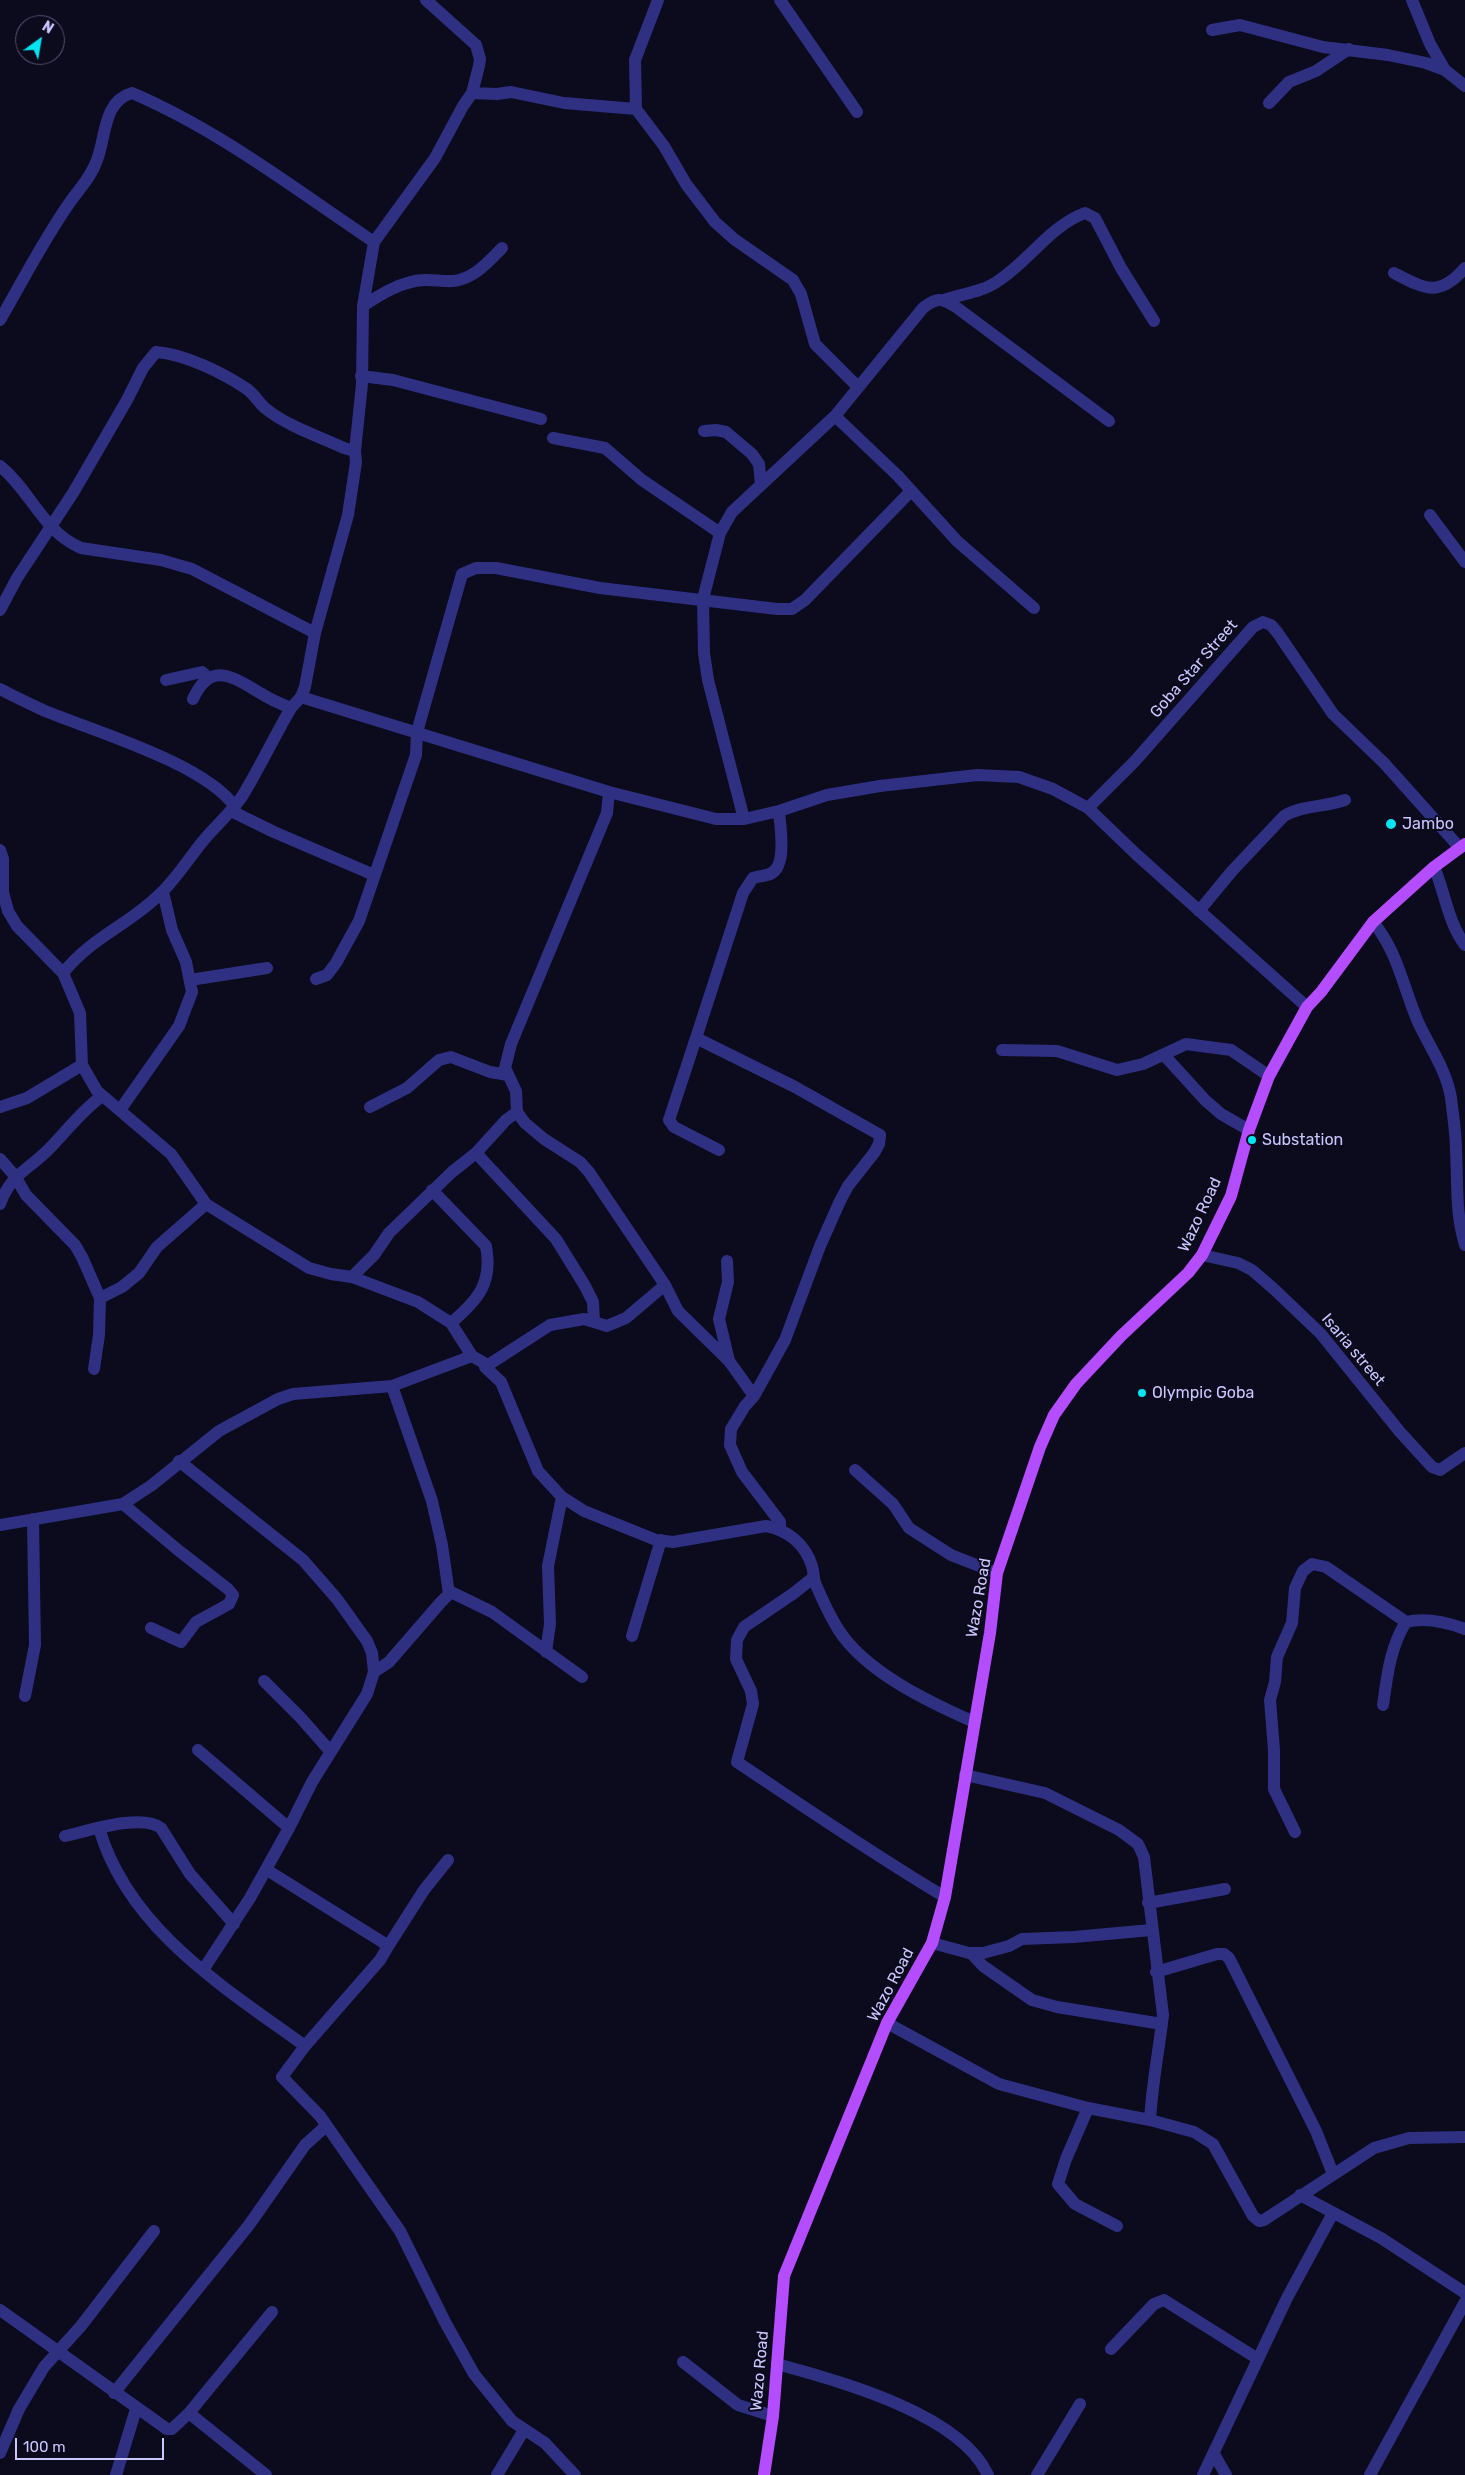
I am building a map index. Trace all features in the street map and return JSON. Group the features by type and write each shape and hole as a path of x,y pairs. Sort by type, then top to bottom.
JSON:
{"main road":[{"name":"Wazo Road","path":"764,2475 773,2416 784,2276 887,2023 932,1943 945,1897 990,1633 997,1573 1040,1447 1054,1415 1076,1384 1121,1336 1188,1274 1202,1255 1231,1196 1249,1130 1269,1076 1307,1006 1321,992 1373,922 1434,867 1462,846"}],"street":[{"path":"63,972 75,958 97,939 121,922 142,912 163,892 204,839 233,809 291,708 301,697 315,633 348,515 356,462 355,451 364,306 374,242 435,158 472,92 480,59 476,45 426,0"},
{"path":"658,0 634,60 636,109 664,146 686,184 715,222 734,239 793,280 801,294 815,344 858,387"},
{"path":"780,0 857,112"},
{"path":"1412,0 1430,44 1445,70"},
{"path":"1212,30 1240,25 1323,47 1349,49 1426,63 1445,70 1465,86"},
{"path":"1269,103 1289,82 1316,70 1349,49"},
{"path":"472,92 497,94 511,92 564,103 636,109"},
{"path":"0,320 68,205 89,178 98,160 112,106 125,95 132,93 173,111 216,135 374,242"},
{"path":"744,819 708,680 704,653 703,599 720,533 732,512 834,416 923,308 933,300 944,300 998,282 1054,232 1074,217 1085,213 1095,218 1121,268 1154,321"},
{"path":"364,306 383,292 402,285 423,280 444,282 462,280 480,269 502,248"},
{"path":"1394,274 1430,289 1446,286 1465,268"},
{"path":"944,300 973,318 1037,369 1109,421"},
{"path":"0,610 32,554 50,528 122,409 143,368 156,352 179,355 223,376 249,390 265,408 280,417 344,448 355,451"},
{"path":"361,376 393,380 541,419"},
{"path":"834,416 898,476 957,541 1034,608"},
{"path":"704,431 716,430 726,432 752,454 759,464 761,485"},
{"path":"552,438 605,448 636,476 720,533"},
{"path":"0,466 15,481 50,528 59,536 81,548 161,560 192,569 315,633"},
{"path":"316,979 327,975 336,963 359,921 416,756 417,732 462,574 476,568 496,568 600,588 792,609 805,600 911,491"},
{"path":"1430,515 1465,562"},
{"name":"Goba Star Street","path":"1088,808 1134,761 1253,627 1263,622 1272,625 1333,714 1384,763 1462,846"},
{"path":"166,680 202,672 209,678"},
{"path":"193,700 200,684 218,674 233,676 265,696 291,708"},
{"path":"0,689 44,710 150,751 198,776 222,792 233,809 274,832 374,875"},
{"path":"301,697 609,792 716,819 744,819 779,811 827,795 978,775 1019,777 1053,789 1088,808 1199,911 1307,1006"},
{"path":"609,792 606,813 510,1044 505,1068 516,1091 517,1112 544,1139 580,1162 589,1172 664,1285 678,1312 687,1323 729,1361 754,1396"},
{"path":"1199,911 1232,870 1284,816 1292,812 1330,805 1345,800"},
{"path":"719,1150 674,1127 669,1120 743,892 753,878 773,872 778,867 782,847 779,811"},
{"path":"0,850 3,859 3,892 8,911 17,926 63,972 80,1013 82,1065 93,1085 102,1096 171,1154 206,1204 309,1268 352,1277 418,1302 451,1322 472,1356 486,1364 485,1367 501,1382 538,1471 562,1497 584,1511 661,1540 673,1542 766,1526 780,1529 798,1543 812,1565 814,1577 838,1629 861,1658 929,1702 974,1722"},
{"path":"1434,867 1445,892 1451,919 1458,937 1465,945"},
{"path":"120,1110 179,1026 192,992 186,962 172,930 163,892"},
{"path":"1373,922 1394,952 1418,1021 1444,1074 1461,1151 1455,1176 1458,1224 1465,1244"},
{"path":"190,980 267,968"},
{"path":"696,1038 795,1087 880,1135 879,1144 874,1153 848,1186 840,1201 820,1246 785,1340 754,1396 745,1406 731,1429 730,1444 742,1472 780,1522 780,1529"},
{"path":"1002,1050 1057,1051 1116,1070 1130,1068 1186,1044 1231,1050 1269,1076"},
{"path":"1164,1055 1205,1100 1221,1114 1249,1130"},
{"path":"370,1106 406,1088 439,1060 451,1057 490,1072 508,1075"},
{"path":"0,1107 27,1098 82,1065"},
{"path":"0,1204 15,1176 48,1151 79,1115 102,1096"},
{"path":"352,1277 374,1255 389,1232 432,1190 476,1153 506,1120 517,1112"},
{"path":"476,1153 556,1239 593,1302 594,1322"},
{"path":"0,1159 15,1176 26,1195 74,1245 82,1257 100,1298 99,1335 94,1369"},
{"path":"432,1190 486,1246 489,1258 488,1276 474,1303 451,1322"},
{"path":"100,1298 122,1287 139,1273 157,1247 206,1204"},
{"name":"Isaria street","path":"1202,1255 1238,1263 1252,1270 1297,1309 1321,1334 1400,1432 1432,1466 1440,1470 1465,1453"},
{"path":"727,1261 728,1282 718,1319 729,1361"},
{"path":"485,1367 550,1325 584,1319 607,1326 626,1318 664,1285"},
{"path":"0,1525 123,1504 152,1485 179,1461 219,1431 278,1399 293,1394 392,1386 472,1356"},
{"path":"374,1672 389,1662 449,1594 442,1545 432,1501 392,1386"},
{"path":"179,1461 303,1560 337,1599 366,1641 372,1653 374,1672 367,1694 330,1751 267,1870 203,1970"},
{"path":"855,1470 893,1504 909,1528 951,1555 997,1573"},
{"path":"546,1652 550,1624 548,1566 562,1497"},
{"path":"123,1504 233,1595 229,1604 196,1622 181,1642 151,1628"},
{"path":"25,1696 35,1645 33,1519"},
{"path":"632,1636 661,1540"},
{"path":"1295,1832 1274,1789 1274,1750 1270,1700 1277,1657 1292,1623 1295,1588 1303,1571 1312,1564 1326,1567 1406,1622"},
{"path":"814,1577 744,1628 737,1640 736,1659 751,1691 754,1704 737,1762 839,1829 867,1851 945,1897"},
{"path":"449,1594 458,1595 492,1612 582,1677"},
{"path":"1383,1705 1391,1658 1399,1634 1406,1622 1418,1619 1465,1629"},
{"path":"264,1681 330,1751"},
{"path":"198,1750 289,1828"},
{"path":"965,1775 1045,1793 1125,1834 1138,1844 1144,1857 1156,1972 1163,2015 1153,2077 1150,2120"},
{"path":"65,1836 129,1823 154,1823 161,1828 190,1874 234,1924"},
{"path":"99,1828 119,1878 136,1905 203,1970 306,2046"},
{"path":"448,1860 424,1890 380,1960 306,2046 282,2077 326,2126 400,2231 469,2366 508,2417 545,2443 575,2475"},
{"path":"267,1870 384,1943 387,1948"},
{"path":"1148,1902 1225,1889"},
{"path":"932,1943 971,1953 993,1952 1022,1939 1074,1937 1151,1930"},
{"path":"971,1953 983,1966 1032,2000 1057,2007 1162,2024"},
{"path":"1156,1972 1217,1954 1224,1954 1229,1958 1316,2131 1333,2174"},
{"path":"887,2023 999,2084 1088,2108 1150,2120 1194,2132 1213,2144 1257,2220 1264,2220 1374,2148 1409,2138 1465,2137"},
{"path":"1088,2108 1058,2184 1075,2204 1117,2226"},
{"path":"114,2393 249,2225 305,2145 326,2126"},
{"path":"1300,2195 1381,2238 1465,2293"},
{"path":"1203,2475 1293,2287 1333,2213"},
{"path":"0,2452 19,2409 44,2367 59,2352 154,2231"},
{"path":"1111,2349 1154,2304 1164,2300 1258,2359"},
{"path":"1370,2475 1465,2302"},
{"path":"0,2310 136,2409 167,2429 172,2430 272,2312"},
{"path":"683,2362 738,2405 773,2416"},
{"path":"777,2364 855,2386 910,2409 966,2445 975,2454 988,2475"},
{"path":"1037,2475 1080,2404"},
{"path":"116,2475 136,2409"},
{"path":"188,2413 266,2475"},
{"path":"497,2475 524,2430"},
{"path":"1214,2454 1226,2475"}],"place":[{"name":"Jambo","path":"1391,824"},
{"name":"Substation","path":"1252,1140"},
{"name":"Olympic Goba","path":"1142,1393"}]}
